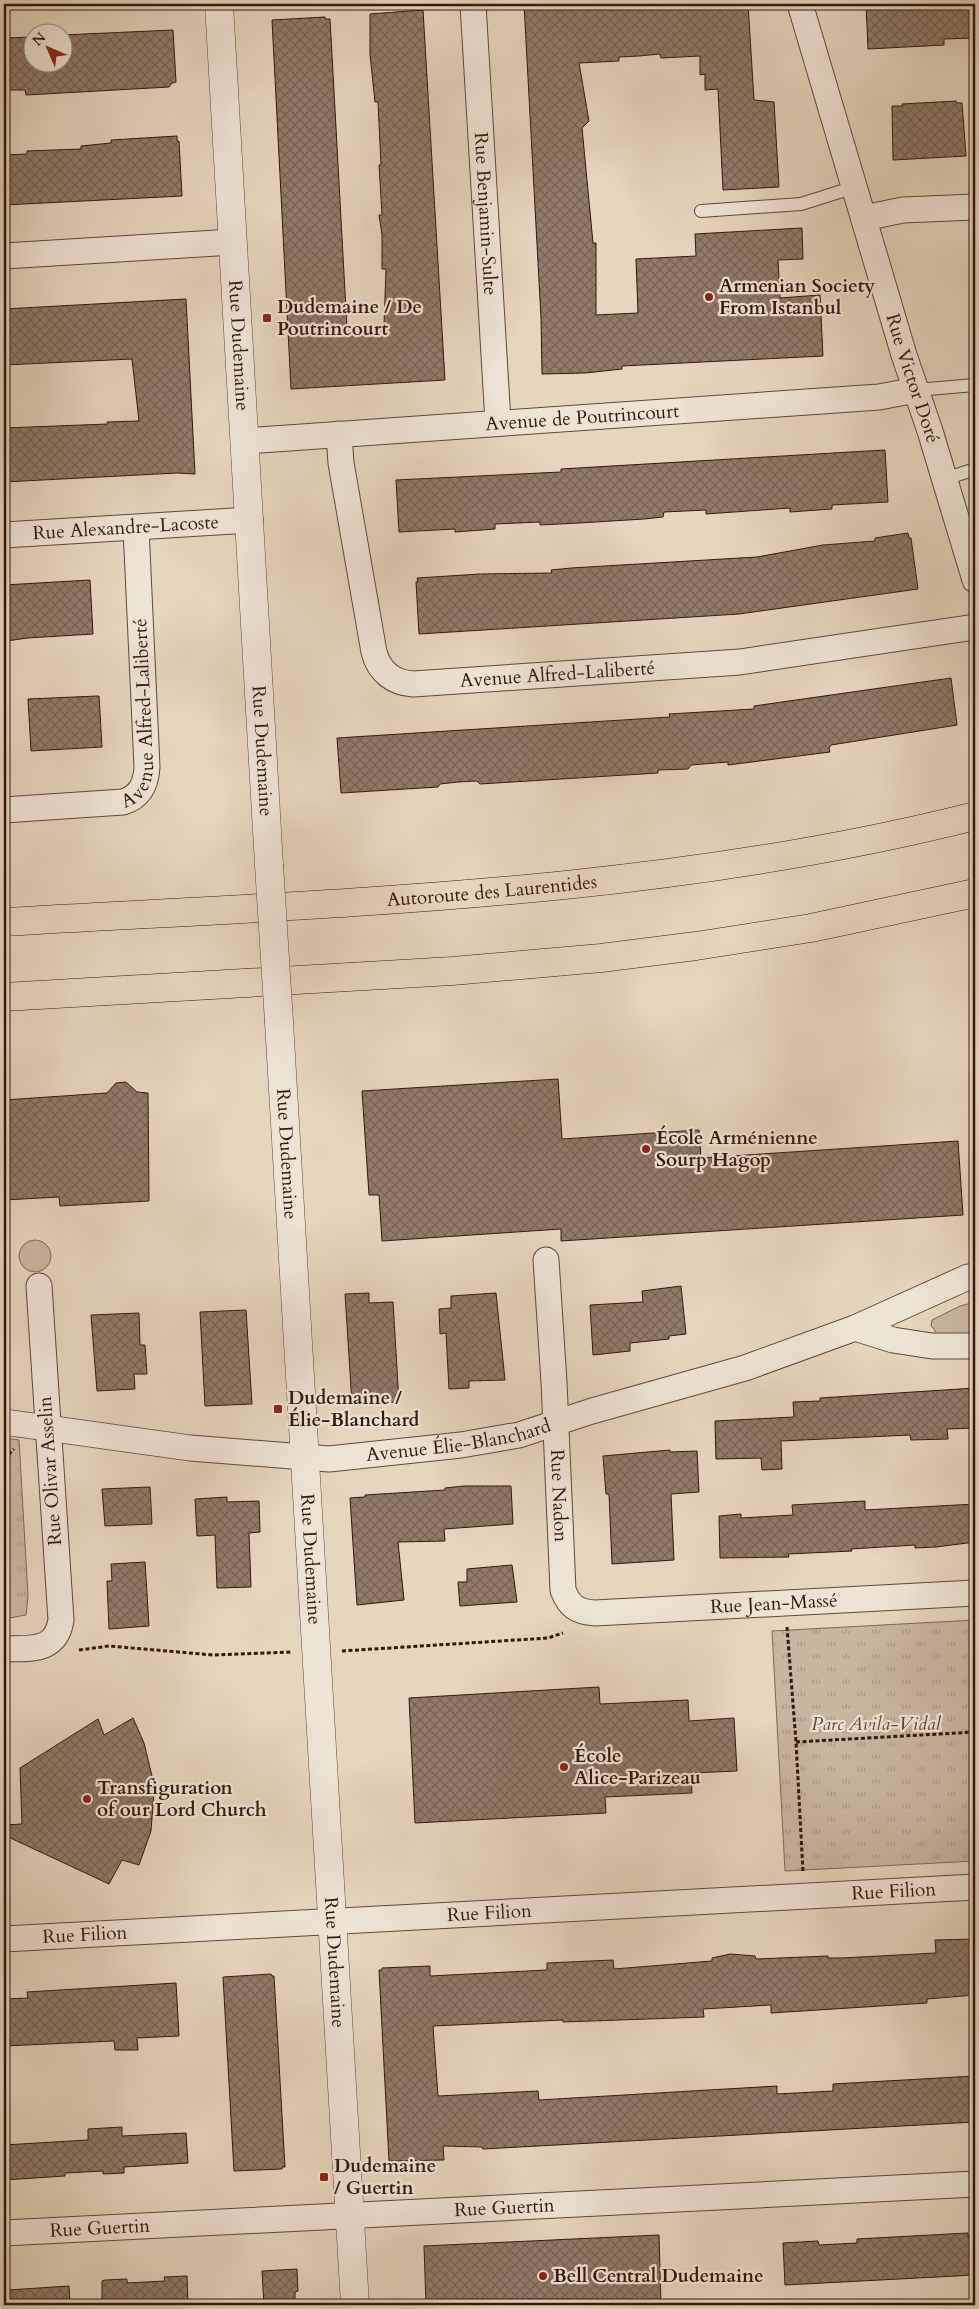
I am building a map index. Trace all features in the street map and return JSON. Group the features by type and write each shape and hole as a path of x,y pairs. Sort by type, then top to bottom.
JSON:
{"highway":[{"name":"Autoroute des Laurentides","path":"4,922 460,895 568,886 762,859 863,841 975,816"},
{"path":"4,997 443,972 601,958 696,946 811,928 975,893"}],"street":[{"name":"Rue Dudemaine","path":"219,4 355,2305"},
{"name":"Rue Benjamin-Sulte","path":"473,4 498,422"},
{"name":"Rue Victor Doré","path":"800,4 975,580"},
{"path":"864,218 903,210 975,206"},
{"path":"4,256 233,242"},
{"name":"Avenue de Poutrincourt","path":"245,441 498,422 879,398 916,390"},
{"name":"Avenue Alfred-Laliberté","path":"339,434 341,463 374,652 382,670 400,682 413,684 740,662 975,627"},
{"name":"Rue Alexandre-Lacoste","path":"4,535 250,520"},
{"name":"Avenue Alfred-Laliberté","path":"4,810 123,802 134,797 146,782 147,767 136,528"},
{"name":"Rue Nadon","path":"546,1260 563,1590 567,1600 574,1608"},
{"name":"Avenue Élie-Blanchard","path":"4,1422 48,1430 190,1448 340,1459 412,1452 519,1435 592,1411 745,1368 855,1328 968,1277 975,1276"},
{"name":"Rue Olivar Asselin","path":"4,1649 41,1648 57,1634 61,1620 39,1286"},
{"path":"855,1328 893,1340 932,1346 975,1346"},
{"name":"Avenue Élie-Blanchard","path":"4,1405 48,1430"},
{"name":"Rue Jean-Massé","path":"574,1608 583,1612 595,1613 975,1593"},
{"name":"Rue Filion","path":"4,1939 975,1887"},
{"name":"Rue Guertin","path":"4,2233 975,2184"}],"lane":[{"path":"701,211 801,204 855,187"},
{"path":"916,390 975,385"},
{"path":"945,479 975,469"}],"path":[{"path":"787,1627 796,1742 803,1873"},
{"path":"336,1652 548,1638 562,1632"},
{"path":"79,1650 117,1646 236,1655 295,1652"},
{"path":"796,1742 975,1732"}],"green space":[{"path":"35,1240 47,1244 51,1256 47,1268 35,1272 23,1268 19,1256 23,1244"},
{"path":"975,1302 975,1333 935,1335 935,1330 931,1326 932,1320 960,1306"},
{"path":"4,1438 19,1440 28,1596 26,1615 4,1619"},
{"name":"Parc Avila-Vidal","path":"975,1620 975,1861 785,1871 772,1631"}],"building":[{"path":"524,4 577,4 578,7 630,4 748,4 754,100 774,102 779,187 723,190 718,89 705,90 705,74 700,75 700,56 661,58 660,54 619,57 619,61 579,63 589,121 582,128 593,243 596,243 596,315 638,313 636,259 696,256 695,234 802,228 803,259 778,260 780,298 820,295 823,356 622,366 622,369 585,373 542,374 541,318"},
{"path":"866,4 975,4 975,38 944,39 944,45 868,49"},
{"path":"423,10 445,380 291,389 272,20 325,17 325,19 330,19 347,328 384,325 386,269 382,269 382,235 379,215 382,215 379,165 381,165 378,102 375,102 370,54 370,14"},
{"path":"173,30 176,82 172,83 169,87 26,95 25,90 4,90 4,38 22,37 22,72 72,72 72,35"},
{"path":"956,101 957,103 962,103 966,156 893,160 892,106"},
{"path":"177,136 177,141 179,141 182,196 4,205 4,155 27,154 27,151 81,149 81,146 111,143 111,140"},
{"path":"186,299 195,474 177,473 4,482 4,428 139,421 132,359 4,365 4,309"},
{"path":"885,450 888,502 832,505 832,509 790,512 790,508 706,514 706,510 664,512 663,517 644,519 540,525 540,522 495,524 495,529 455,532 455,529 399,532 396,480 561,472 561,469"},
{"path":"908,533 909,538 911,538 918,589 739,614 419,634 417,578 480,574 552,573 551,570 571,568 757,557 823,545 875,541 875,538"},
{"path":"90,580 93,634 7,641 7,639 4,639 4,585"},
{"path":"951,678 957,725 831,745 829,748 830,752 728,765 728,762 691,765 688,769 658,770 658,773 480,784 477,781 458,782 440,784 438,787 341,793 337,738 670,717 669,714 754,709 754,706"},
{"path":"99,696 102,747 31,751 28,699"},
{"path":"558,1079 562,1139 699,1130 701,1158 958,1141 963,1215 561,1241 561,1229 382,1241 379,1195 369,1195 362,1091"},
{"path":"126,1082 137,1092 148,1093 149,1201 60,1206 59,1197 4,1200 4,1100 107,1093 116,1083"},
{"path":"681,1286 686,1334 669,1336 669,1339 630,1343 630,1351 593,1355 590,1305 643,1302 642,1291"},
{"path":"369,1293 369,1303 393,1302 399,1402 352,1404 345,1294"},
{"path":"496,1293 505,1380 469,1381 469,1388 449,1389 446,1333 440,1334 439,1309 451,1308 451,1296"},
{"path":"246,1310 252,1404 205,1406 200,1312"},
{"path":"139,1313 140,1345 145,1345 147,1374 134,1374 135,1389 97,1391 91,1315"},
{"path":"975,1388 975,1428 947,1429 948,1439 911,1440 910,1435 781,1441 782,1469 762,1470 761,1458 716,1459 715,1421 794,1417 793,1402 820,1401 820,1398"},
{"path":"670,1450 670,1452 697,1451 699,1492 671,1494 674,1560 612,1564 609,1494 606,1494 603,1456"},
{"path":"511,1486 513,1524 444,1529 445,1541 398,1542 404,1600 357,1605 350,1498 365,1497 365,1495 445,1490 445,1488"},
{"path":"150,1487 152,1524 105,1526 102,1489"},
{"path":"227,1497 227,1502 259,1501 260,1532 249,1533 251,1587 217,1588 215,1535 197,1536 195,1499"},
{"path":"865,1501 865,1510 975,1504 975,1542 936,1547 915,1548 915,1545 851,1549 852,1551 788,1554 789,1557 720,1558 719,1516 741,1514 741,1518 793,1515 792,1505"},
{"path":"145,1562 149,1626 109,1629 107,1581 112,1581 111,1564"},
{"path":"512,1565 517,1602 460,1606 458,1582 467,1582 467,1569"},
{"path":"599,1687 600,1704 688,1700 689,1721 734,1718 737,1771 691,1773 692,1793 605,1797 606,1813 415,1823 409,1698"},
{"name":"Transfiguration of our Lord Church","path":"133,1718 144,1743 154,1792 151,1831 139,1865 122,1860 109,1884 4,1835 4,1825 22,1824 20,1768 98,1719 104,1735"},
{"path":"975,1939 975,1995 927,1999 927,2003 771,2013 771,2005 703,2009 704,2017 563,2022 563,2020 433,2026 438,2096 538,2091 539,2100 777,2086 777,2094 833,2091 833,2084 975,2076 975,2122 483,2149 482,2147 443,2146 444,2160 389,2161 379,1970 382,1970 382,1968 430,1966 430,1976 547,1970 547,1963 613,1960 614,1969 712,1961 712,1958 730,1954 755,1956 756,1959 828,1956 828,1958 841,1958 936,1953 935,1940"},
{"path":"271,1974 274,1976 285,2167 282,2167 282,2169 234,2171 223,1977"},
{"path":"176,1983 179,2036 137,2038 138,2050 115,2050 114,2041 4,2046 4,1999 28,1998 27,1992"},
{"path":"122,2127 122,2136 186,2133 188,2163 124,2167 124,2173 103,2174 103,2171 65,2173 65,2176 4,2180 4,2145 88,2140 88,2129"},
{"path":"968,2233 968,2237 975,2236 975,2275 785,2285 783,2243 818,2241 819,2245 857,2243 857,2239"},
{"name":"Bell Central Dudemaine","path":"659,2235 661,2305 426,2305 424,2246"},
{"path":"297,2269 298,2291 295,2292 295,2304 264,2305 262,2271"},
{"path":"187,2276 188,2305 102,2305 102,2281 127,2279 127,2283 165,2281 164,2277"},
{"path":"69,2286 70,2305 9,2305 8,2290"}],"place":[{"name":"Armenian Society From Istanbul","path":"709,297"},
{"name":"Dudemaine / De Poutrincourt","path":"267,318"},
{"name":"École Arménienne Sourp Hagop","path":"646,1149"},
{"name":"Dudemaine / Élie-Blanchard","path":"278,1409"},
{"name":"École Alice-Parizeau","path":"564,1767"},
{"name":"Transfiguration of our Lord Church","path":"87,1799"},
{"name":"Dudemaine / Guertin","path":"324,2177"},
{"name":"Bell Central Dudemaine","path":"543,2276"}]}
